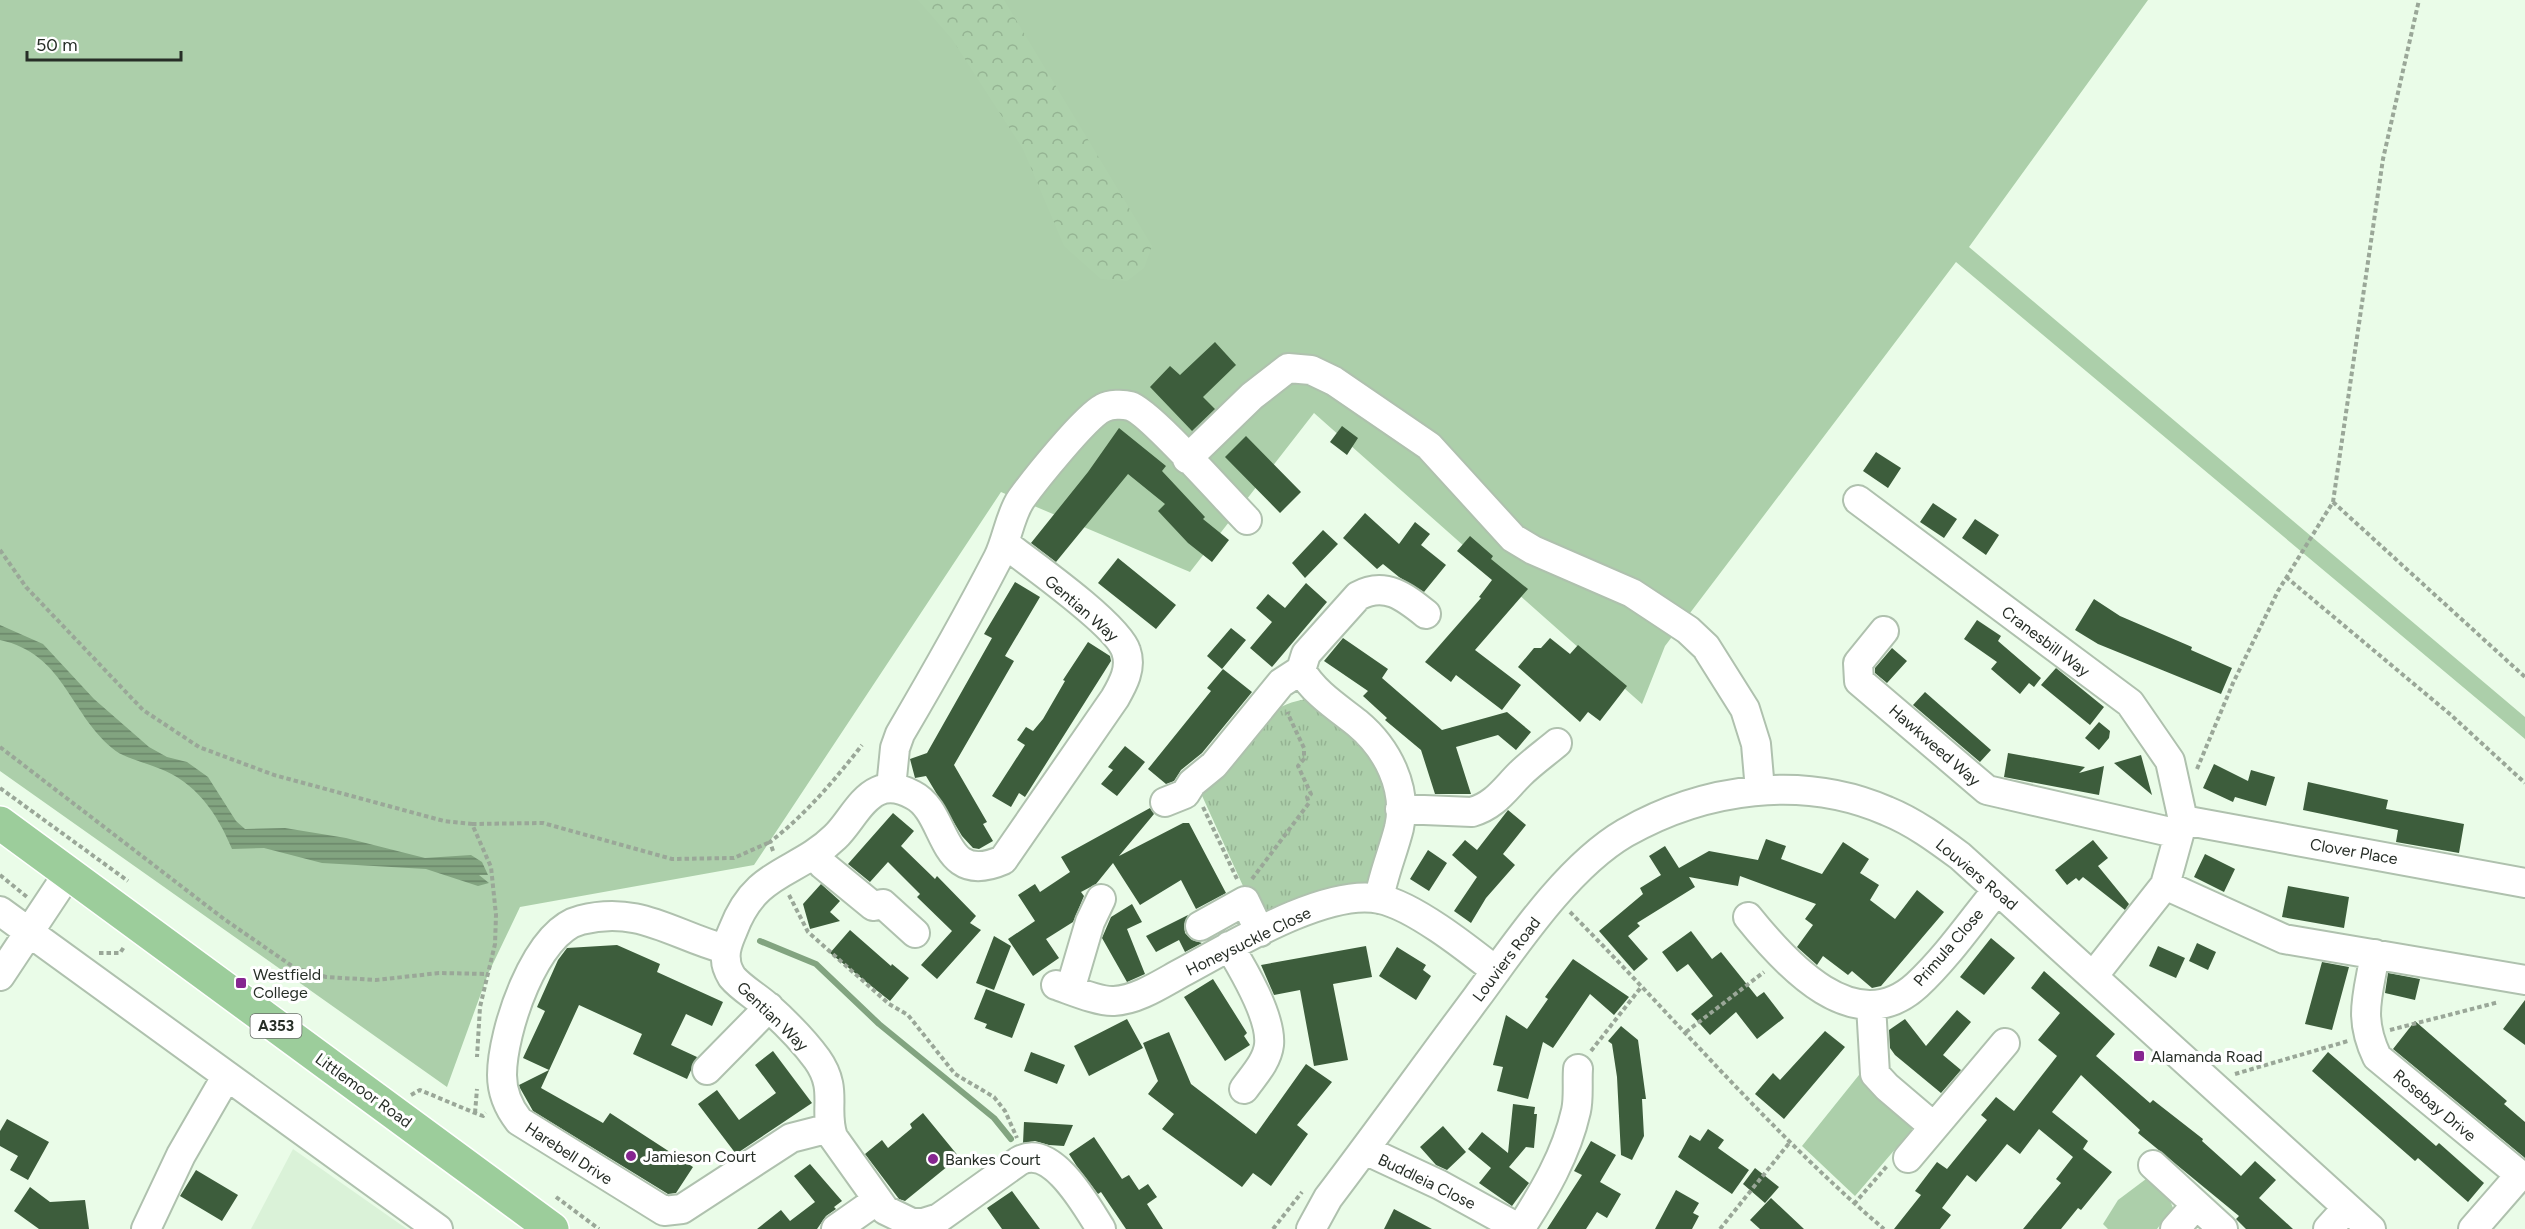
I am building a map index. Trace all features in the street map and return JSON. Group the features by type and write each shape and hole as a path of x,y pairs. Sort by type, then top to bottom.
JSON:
{"main road":[{"name":"Littlemoor Road","path":"0,824 69,872 552,1229"}],"street":[{"path":"1187,459 1252,396 1288,368 1311,370 1334,381 1429,446 1513,538 1533,550 1632,593 1688,630 1706,647 1745,709 1756,744 1760,790"},
{"path":"505,1099 502,1076 504,1058 519,1002 540,952 560,931 580,920 627,915 646,919 698,942 725,949 747,901 764,882 814,854 835,838 872,794 891,788 900,734 954,644 1005,544 1012,516 1020,501 1072,438 1103,408 1117,405 1132,406 1155,424 1247,520"},
{"name":"Cranesbill Way","path":"1858,500 2130,703 2170,761 2181,827"},
{"name":"Gentian Way","path":"891,788 915,796 921,802 957,859 979,867 1003,860 1125,680 1127,652 1120,640 1070,594 1005,544"},
{"path":"1165,802 1185,794 1192,783 1214,765 1274,704 1281,683 1301,670 1306,654 1358,596 1369,590 1396,592 1426,614"},
{"name":"Hawkweed Way","path":"1884,632 1858,663 1859,681 1987,790 2181,827"},
{"path":"1301,670 1313,686 1368,732 1387,755 1397,780 1400,826 1379,899"},
{"path":"1400,809 1472,812 1482,809 1492,804 1520,774 1557,743"},
{"name":"Louviers Road","path":"1311,1229 1328,1198 1496,971 1577,872 1624,834 1684,806 1723,794 1801,789 1846,797 1887,810 1924,830 1951,850 2094,975 2371,1229"},
{"path":"2094,975 2165,885 2181,827"},
{"name":"Clover Place","path":"2181,827 2525,882"},
{"path":"814,854 823,865 873,906 883,904 915,933"},
{"path":"0,976 69,872"},
{"path":"2165,885 2284,939 2525,980"},
{"path":"1200,926 1248,889 1260,932"},
{"name":"Primula Close","path":"1748,917 1783,958 1830,994 1848,1003 1871,1005 1893,1000 1915,987 1948,951 1997,890"},
{"name":"Honeysuckle Close","path":"1101,899 1063,988 1113,1001 1134,996 1229,946 1296,915 1336,902 1364,897 1393,903 1496,971"},
{"path":"0,911 438,1229"},
{"path":"1229,946 1252,988 1264,1020 1269,1044 1264,1061 1244,1089"},
{"name":"Gentian Way","path":"725,949 726,963 733,977 769,1007 800,1038 825,1071 830,1084 830,1128 833,1137 876,1201 894,1216 912,1223 943,1223 1024,1158"},
{"name":"Rosebay Drive","path":"2375,954 2364,1021 2367,1036 2377,1057 2520,1175 2473,1229"},
{"path":"1871,1005 1875,1074 1934,1127"},
{"path":"707,1071 769,1007"},
{"path":"1908,1158 2005,1044"},
{"name":"Buddleia Close","path":"1365,1150 1440,1185 1520,1229 1548,1186 1563,1152 1576,1109 1578,1069"},
{"path":"146,1229 181,1155 226,1077"},
{"name":"Harebell Drive","path":"505,1099 519,1121 664,1211 682,1209 791,1137 830,1128"},
{"path":"1024,1158 1039,1158 1053,1165 1068,1180 1101,1229"},
{"path":"2152,1165 2223,1229"},
{"path":"836,1229 876,1201"},
{"path":"2175,1229 2196,1205"},
{"path":"2328,1229 2347,1208"}],"path":[{"path":"2197,771 2233,683 2286,577 2333,502 2383,159 2419,0"},
{"path":"2333,502 2525,677"},
{"path":"0,550 26,587 143,710 199,747 274,775 444,821 472,824 543,823 672,859 734,858 770,842 793,824 822,796 862,745"},
{"path":"2286,577 2451,715 2525,783"},
{"path":"1192,783 1242,888 1248,889 1300,818 1309,803 1307,797 1311,794 1298,766 1304,759 1304,748 1274,704"},
{"path":"0,747 224,919 295,968 326,977 376,980 439,973 488,974"},
{"path":"472,824 489,863 496,915 495,944 480,1007 477,1065"},
{"path":"770,842 780,873 808,932 889,1004 908,1015 955,1074 994,1096 1014,1128 1024,1158"},
{"path":"1555,897 1790,1143 1854,1204 1884,1229"},
{"path":"1686,1032 1783,958"},
{"path":"1578,1069 1642,986"},
{"path":"475,1113 477,1087"},
{"path":"407,1096 420,1090 483,1116 505,1099"},
{"path":"1720,1229 1790,1143"},
{"path":"1854,1204 1899,1152 1908,1158"}],"shaded area":[{"path":"0,625 43,644 94,699 149,747 167,757 187,762 208,777 236,821 245,829 285,828 346,838 425,858 471,855 482,862 488,875 479,875 489,883 478,886 426,869 322,863 264,848 232,849 212,811 194,790 171,774 112,748 97,734 52,671 21,647 0,640"},
{"path":"293,1149 407,1229 251,1229"}],"green space":[{"path":"0,0 2148,0 1969,247 2525,717 2525,739 1956,262 1665,646 1642,704 1314,413 1190,572 1001,492 754,865 520,907 488,974 447,1087 0,771"},
{"path":"918,0 1004,0 1152,246 1144,268 1127,281 1101,279 1064,246 1023,149 952,39"},
{"path":"1306,699 1353,737 1379,768 1387,785 1391,805 1390,833 1367,886 1267,916 1243,886 1199,789 1233,747 1259,722 1273,711"},
{"path":"1863,1070 1915,1126 1855,1196 1802,1146"},
{"path":"2146,1179 2169,1198 2173,1208 2157,1229 2108,1229 2103,1224 2118,1200"}],"building":[{"path":"1215,342 1236,365 1203,397 1215,409 1192,431 1150,387 1170,366 1180,375"},
{"path":"1342,426 1358,438 1347,455 1330,442"},
{"path":"1119,428 1166,466 1162,471 1205,517 1203,519 1229,540 1212,562 1188,543 1158,511 1165,504 1128,474 1056,562 1031,543 1088,472"},
{"path":"1246,436 1301,492 1280,513 1225,457"},
{"path":"1876,452 1901,468 1888,488 1863,471"},
{"path":"1933,503 1957,519 1944,538 1920,522"},
{"path":"1365,513 1399,544 1415,522 1430,534 1421,545 1446,565 1424,592 1383,564 1377,569 1343,538"},
{"path":"1975,519 1999,535 1986,555 1962,538"},
{"path":"1323,530 1338,544 1305,578 1292,563"},
{"path":"1470,536 1493,556 1491,559 1528,589 1475,650 1521,685 1502,710 1456,675 1451,682 1425,662 1481,598 1479,597 1492,580 1457,551"},
{"path":"1118,558 1176,605 1156,629 1098,583"},
{"path":"1015,582 1040,597 1005,656 1014,661 954,765 987,822 983,824 993,841 979,849 973,848 962,836 926,776 915,778 910,759 927,753 992,638 984,634"},
{"path":"1306,583 1327,602 1272,667 1250,648 1272,622 1256,608 1268,594 1285,608"},
{"path":"2094,599 2120,616 2192,647 2191,650 2232,668 2221,694 2098,644 2075,630"},
{"path":"1977,620 2001,636 1998,641 2041,678 2034,687 2029,683 2020,694 1991,669 1997,662 1964,639"},
{"path":"1231,628 1246,640 1222,669 1207,656"},
{"path":"1343,638 1388,669 1382,678 1442,730 1507,712 1531,732 1516,750 1498,735 1456,747 1471,794 1435,794 1421,750 1385,720 1387,718 1363,696 1368,691 1324,661"},
{"path":"1550,638 1570,654 1578,645 1627,686 1600,721 1588,712 1580,722 1518,667 1534,648 1541,648"},
{"path":"1088,642 1110,656 1111,661 1025,797 1019,793 1011,807 992,796 1025,745 1017,740 1026,727 1033,731 1043,719 1065,681 1063,680"},
{"path":"1892,648 1907,661 1887,683 1875,673 1875,668"},
{"path":"2056,668 2104,707 2090,725 2041,685"},
{"path":"1223,669 1252,692 1202,753 1181,770 1174,781 1166,784 1148,769 1211,691 1207,688"},
{"path":"1925,692 1991,750 1980,762 1913,705"},
{"path":"2099,722 2110,731 2109,738 2099,750 2085,738"},
{"path":"1125,746 1145,762 1117,796 1101,784 1113,770 1108,767"},
{"path":"2008,753 2085,767 2079,773 2104,766 2099,795 2004,777"},
{"path":"2141,755 2152,795 2114,763"},
{"path":"2214,764 2248,781 2251,770 2275,777 2266,806 2235,797 2233,802 2203,788"},
{"path":"2308,782 2388,800 2386,809 2464,824 2459,853 2396,842 2398,830 2303,810"},
{"path":"1150,808 1154,814 1119,856 1183,823 1189,823 1226,893 1196,909 1181,880 1140,905 1113,863 1096,884 1081,892 1084,896 1073,922 1046,939 1059,958 1033,976 1008,939 1035,921 1018,895 1035,884 1040,892 1070,872 1061,857"},
{"path":"1508,810 1526,825 1503,854 1515,865 1486,898 1471,923 1454,911 1477,877 1452,855 1465,840 1477,850"},
{"path":"893,813 914,831 901,846 935,879 937,876 976,916 970,923 981,930 937,979 921,965 952,931 917,897 920,894 888,862 870,882 848,864"},
{"path":"1766,839 1786,846 1781,859 1822,874 1843,842 1869,859 1860,873 1879,885 1870,900 1895,919 1917,890 1944,912 1881,986 1872,988 1852,971 1848,975 1823,956 1817,965 1797,947 1813,925 1805,919 1816,904 1740,876 1738,886 1689,877 1695,887 1637,923 1640,926 1628,936 1648,959 1634,971 1599,931 1643,894 1640,888 1661,875 1649,856 1665,846 1679,868 1709,851 1758,860"},
{"path":"2093,840 2108,858 2098,866 2129,904 2125,910 2083,877 2079,881 2076,878 2067,885 2055,870"},
{"path":"1428,850 1447,863 1429,891 1410,879"},
{"path":"2205,854 2235,869 2224,892 2194,877"},
{"path":"821,884 840,901 830,912 840,921 810,929 803,904"},
{"path":"2288,886 2349,897 2344,928 2282,917"},
{"path":"1132,904 1142,922 1127,929 1145,974 1127,982 1102,938 1111,917"},
{"path":"1188,915 1184,925 1185,933 1192,940 1202,943 1185,952 1179,940 1156,952 1146,936"},
{"path":"850,930 891,966 892,964 909,978 890,1001 830,953"},
{"path":"1691,931 1712,959 1721,952 1757,997 1764,992 1784,1018 1757,1039 1736,1012 1710,1035 1691,1014 1713,996 1688,964 1677,972 1662,952"},
{"path":"994,936 1011,946 994,990 976,983"},
{"path":"1991,938 2015,958 1984,995 1960,977"},
{"path":"2197,943 2216,952 2208,970 2189,961"},
{"path":"617,945 660,964 657,972 723,1002 712,1026 686,1014 671,1045 697,1057 687,1079 633,1054 642,1034 579,1005 541,1088 603,1123 610,1113 693,1167 676,1193 668,1194 533,1111 519,1085 549,1070 523,1058 545,1011 537,1007 558,960 567,948"},
{"path":"1366,946 1372,977 1333,984 1348,1060 1314,1066 1300,990 1274,995 1261,965"},
{"path":"2158,946 2185,958 2176,978 2149,966"},
{"path":"1397,947 1426,965 1423,970 1431,976 1416,1000 1379,976"},
{"path":"1573,959 1629,997 1614,1015 1590,994 1553,1048 1543,1042 1528,1099 1497,1091 1503,1067 1493,1065 1506,1015 1527,1029 1548,999 1545,997"},
{"path":"2322,962 2349,967 2332,1030 2305,1024"},
{"path":"2044,971 2115,1034 2096,1056 2150,1103 2153,1100 2203,1139 2202,1141 2241,1176 2255,1161 2276,1180 2259,1198 2293,1229 2246,1229 2236,1219 2239,1216 2138,1133 2140,1130 2081,1075 2052,1112 2088,1141 2083,1149 2112,1172 2081,1210 2078,1208 2061,1229 2023,1229 2061,1183 2056,1179 2073,1157 2039,1129 2020,1154 2007,1144 1976,1182 1967,1175 1942,1208 1951,1215 1940,1229 1894,1229 1921,1195 1915,1191 1937,1162 1947,1169 1987,1120 1981,1115 1996,1097 2014,1111 2057,1056 2038,1040 2060,1013 2031,988"},
{"path":"2388,973 2420,979 2415,1000 2385,993"},
{"path":"1213,979 1247,1033 1244,1036 1250,1045 1225,1061 1184,997"},
{"path":"986,989 1025,1004 1012,1038 985,1028 987,1024 974,1019"},
{"path":"2525,1000 2525,1045 2503,1029"},
{"path":"1957,1010 1971,1022 1943,1055 1961,1070 1941,1093 1895,1055 1890,1048 1889,1030 1905,1019 1926,1046"},
{"path":"1127,1019 1143,1048 1089,1076 1074,1046"},
{"path":"2415,1021 2507,1101 2504,1104 2525,1122 2525,1158 2393,1049"},
{"path":"1621,1026 1638,1040 1646,1099 1642,1099 1644,1136 1632,1160 1621,1155 1617,1077 1612,1044 1608,1041"},
{"path":"1825,1031 1845,1047 1784,1119 1755,1094 1773,1073 1780,1080"},
{"path":"1169,1032 1191,1084 1256,1134 1306,1064 1332,1082 1297,1125 1308,1134 1271,1186 1253,1173 1242,1187 1162,1129 1174,1114 1148,1094 1158,1081 1143,1043"},
{"path":"773,1051 812,1103 736,1154 698,1104 717,1090 739,1120 776,1093 755,1065"},
{"path":"1031,1052 1065,1065 1057,1084 1024,1071"},
{"path":"2328,1052 2436,1146 2439,1143 2484,1183 2468,1202 2418,1158 2415,1161 2312,1071"},
{"path":"1513,1104 1535,1107 1534,1114 1537,1114 1534,1148 1526,1147 1509,1167 1529,1183 1512,1206 1479,1183 1491,1168 1468,1149 1482,1132 1508,1153"},
{"name":"Bankes Court","path":"923,1113 959,1157 905,1201 899,1199 865,1154 882,1140 888,1148 912,1128 910,1124"},
{"path":"7,1119 49,1142 28,1180 10,1170 18,1156 0,1146 0,1131"},
{"path":"1024,1122 1073,1125 1064,1146 1035,1141 1023,1143"},
{"path":"1443,1126 1466,1152 1447,1170 1436,1165 1420,1147"},
{"path":"1708,1129 1724,1140 1718,1148 1749,1170 1732,1194 1678,1157 1690,1135 1700,1141"},
{"path":"1094,1137 1122,1179 1129,1175 1139,1190 1148,1184 1157,1197 1147,1204 1163,1229 1126,1229 1101,1192 1098,1194 1076,1165 1069,1154"},
{"path":"1591,1141 1616,1155 1600,1182 1621,1194 1607,1218 1597,1212 1586,1229 1547,1229 1582,1175 1574,1171"},
{"path":"810,1164 842,1201 834,1207 836,1209 826,1216 817,1229 757,1229 781,1210 790,1221 815,1202 794,1176"},
{"path":"1755,1168 1779,1187 1765,1203 1743,1184"},
{"path":"196,1170 238,1195 222,1221 180,1196"},
{"path":"30,1187 50,1202 85,1200 89,1229 39,1229 14,1211"},
{"path":"1676,1190 1699,1203 1693,1213 1699,1216 1692,1229 1655,1229"},
{"path":"1012,1191 1040,1229 1002,1229 987,1208"},
{"path":"1771,1198 1804,1229 1760,1229 1750,1220"},
{"path":"1394,1209 1432,1229 1384,1229"}],"waterway":[{"path":"760,941 816,964 879,1024 994,1118 1011,1139"}],"place":[{"name":"Westfield College","path":"241,983"},
{"name":"Alamanda Road","path":"2139,1056"},
{"name":"Jamieson Court","path":"631,1156"},
{"name":"Bankes Court","path":"933,1159"}]}
